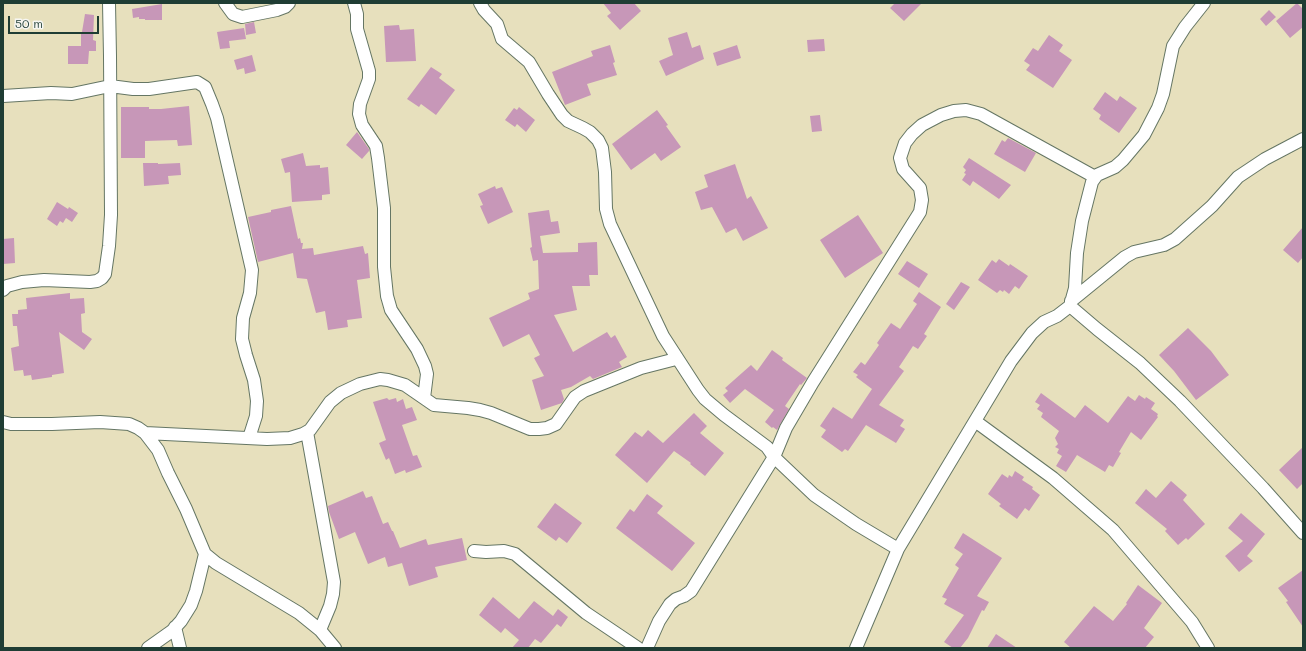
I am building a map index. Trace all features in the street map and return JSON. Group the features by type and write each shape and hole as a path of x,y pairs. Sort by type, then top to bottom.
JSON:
{"street":[{"path":"3,290 7,286 22,282 44,280 90,282 100,279 105,274 111,216 108,3"},
{"path":"225,3 233,14 242,17 277,10 285,7 289,3"},
{"path":"354,3 357,14 357,29 369,71 369,79 360,104 359,114 362,125 376,146 378,158 384,208 384,267 387,296 393,314 417,349 426,366 427,374 424,398"},
{"path":"480,3 484,10 497,24 500,36 504,41 529,62 562,115 568,121 590,132 598,140 602,148 605,172 606,209 610,224 663,336 704,399 767,447 774,457 814,495 856,524 898,549"},
{"path":"1070,304 1075,288 1077,253 1082,221 1090,189 1095,177 1114,168 1123,160 1144,135 1158,108 1163,94 1173,46 1185,27 1204,3"},
{"path":"3,96 52,93 72,94 110,86 133,89 149,89 197,82 205,87 212,104 224,147 252,270 250,293 244,318 242,339 254,380 257,401 256,416 250,438"},
{"path":"648,648 659,621 670,604 691,590 774,457 790,421 871,288 920,212 922,200 920,188 903,169 900,158 905,144 917,129 934,118 954,112 966,110 981,114 1095,177"},
{"path":"856,648 898,549 1011,361 1032,333 1044,322 1057,316 1126,257 1134,252 1164,245 1175,239 1212,206 1238,177 1265,159 1303,139"},
{"path":"1070,304 1096,329 1140,363 1180,401 1263,488 1303,533"},
{"path":"145,433 250,438 290,438 307,432 315,425 335,397 351,388 369,381 388,380 400,383 410,388 430,403 436,405 480,410 491,413 530,430 547,428 556,424 575,397 584,391 641,368 676,358"},
{"path":"975,420 1053,478 1113,530 1192,622 1208,648"},
{"path":"3,422 20,424 114,422 129,424 138,428 145,433 158,450 186,509 204,554 216,563 299,613 320,630 335,648"},
{"path":"307,432 334,582 330,606 320,630"},
{"path":"474,551 486,552 504,550 515,554 586,614 638,648"},
{"path":"148,648 176,627 191,606 196,591 204,554"},
{"path":"176,627 180,648"}],"building":[{"path":"603,3 634,3 641,11 620,30 607,16 611,13"},
{"path":"895,3 922,3 904,21 890,8"},
{"path":"1297,3 1303,9 1303,27 1290,38 1276,21"},
{"path":"162,4 162,20 145,20 139,19 139,17 133,18 132,9"},
{"path":"1269,10 1276,17 1266,26 1260,19"},
{"path":"85,14 94,15 93,40 96,41 96,51 89,51 88,64 68,64 68,46 81,46 81,32"},
{"path":"254,22 256,33 246,35 245,24"},
{"path":"399,25 400,30 414,29 416,61 386,62 384,26"},
{"path":"244,28 246,39 229,41 230,48 220,49 217,32"},
{"path":"687,32 692,48 700,45 704,59 666,76 659,61 673,55 668,38"},
{"path":"1049,35 1063,45 1059,51 1072,60 1053,88 1026,70 1030,65 1024,61 1033,48 1038,51"},
{"path":"824,39 825,51 808,52 807,40"},
{"path":"610,45 617,75 587,84 591,95 565,105 552,72 593,56 591,51"},
{"path":"737,45 741,58 717,66 713,53"},
{"path":"252,55 256,71 245,74 244,68 237,70 234,60"},
{"path":"431,67 442,74 439,78 455,90 436,115 421,104 419,107 407,99"},
{"path":"1105,92 1117,101 1120,96 1137,108 1119,133 1099,119 1101,115 1093,109"},
{"path":"189,106 192,145 178,146 177,140 145,141 145,158 121,158 121,107 149,107 149,109 161,109"},
{"path":"519,107 535,120 526,132 517,124 515,127 505,120 514,108 517,110"},
{"path":"657,110 681,147 661,161 655,153 631,170 612,144"},
{"path":"820,115 822,131 812,132 810,116"},
{"path":"357,132 369,149 362,159 346,145"},
{"path":"1008,138 1036,153 1025,172 994,154 1002,140 1005,142"},
{"path":"303,153 306,166 320,165 320,168 328,167 330,194 322,195 322,200 292,202 290,172 285,173 281,159"},
{"path":"969,158 1011,185 999,199 973,181 970,186 962,180 966,174 964,173 966,170 963,167"},
{"path":"143,163 180,163 181,175 168,176 169,184 144,186"},
{"path":"735,164 747,199 751,196 768,228 743,241 736,228 726,233 712,207 701,210 695,192 708,187 704,175"},
{"path":"495,186 496,189 502,187 513,212 488,224 480,206 483,205 478,194"},
{"path":"57,202 78,213 72,222 66,218 63,223 60,221 57,226 47,219"},
{"path":"291,206 298,239 300,238 301,243 303,243 302,249 313,248 314,255 363,246 365,254 368,253 370,278 357,280 362,318 347,320 348,327 328,330 325,311 316,313 307,279 297,278 293,253 258,262 248,217"},
{"path":"549,210 551,222 558,221 560,233 540,236 543,253 578,252 578,243 597,242 598,275 589,275 590,286 572,286 577,310 554,315 573,352 607,332 611,338 615,335 627,357 619,362 622,367 593,379 590,376 571,387 561,390 564,399 562,403 541,410 532,380 544,376 534,358 540,355 529,334 503,347 489,318 530,299 528,293 539,289 538,260 533,261 530,248 532,247 528,213"},
{"path":"858,215 883,253 845,278 820,240"},
{"path":"1303,227 1303,257 1298,263 1283,250"},
{"path":"14,238 15,263 3,264 3,239"},
{"path":"999,259 1009,266 1010,264 1028,276 1019,289 1015,286 1009,294 1004,290 1003,292 1000,290 997,293 978,280 992,260 996,263"},
{"path":"907,261 928,274 919,288 898,274"},
{"path":"961,282 970,287 954,310 946,304"},
{"path":"919,292 941,307 924,334 927,336 918,349 913,346 899,367 904,371 879,405 904,420 900,426 905,429 896,443 866,425 848,451 845,449 842,452 821,437 826,430 820,426 833,407 852,419 872,389 856,377 858,375 853,372 861,362 865,365 879,345 877,343 891,323 900,329 917,304 913,301"},
{"path":"70,293 70,299 84,298 85,313 81,314 82,332 92,339 84,350 59,332 64,373 52,375 52,377 32,380 31,375 24,376 23,370 14,371 11,348 19,346 17,326 13,326 12,314 18,314 18,310 27,309 26,298"},
{"path":"1188,328 1211,351 1229,375 1196,400 1174,371 1159,355"},
{"path":"772,350 783,358 782,360 807,378 801,385 800,384 785,406 789,409 777,430 765,422 774,410 745,389 730,403 723,395 728,391 725,388 751,365 757,371"},
{"path":"1041,393 1075,418 1085,405 1108,423 1128,396 1135,401 1139,395 1145,399 1146,397 1155,403 1151,409 1158,414 1158,417 1141,440 1131,432 1119,452 1121,453 1113,467 1109,465 1105,472 1077,455 1066,472 1056,466 1062,456 1057,453 1059,449 1055,447 1058,444 1055,438 1059,431 1041,417 1043,413 1037,409 1040,405 1035,402"},
{"path":"387,398 389,400 396,398 397,402 403,399 406,409 412,407 417,420 402,425 413,456 417,455 422,467 406,473 405,470 395,474 389,458 386,460 379,443 386,440 373,402"},
{"path":"694,413 707,426 700,433 724,453 705,476 690,464 691,463 674,451 647,483 615,455 635,432 642,437 648,430 663,443"},
{"path":"1303,447 1303,483 1297,489 1279,470"},
{"path":"1015,471 1024,477 1022,480 1033,487 1032,489 1040,495 1029,511 1025,508 1017,519 999,506 1001,504 988,494 1002,474 1008,478 1009,475 1012,477"},
{"path":"1171,481 1187,495 1183,500 1205,524 1188,540 1186,538 1178,545 1165,531 1167,529 1135,503 1146,489 1156,498"},
{"path":"363,491 366,498 372,496 383,524 388,522 400,548 426,539 428,545 462,538 467,560 435,567 438,577 409,586 402,563 388,567 385,557 368,564 355,532 339,539 328,506"},
{"path":"647,494 663,506 657,513 695,543 672,571 616,528 630,509 634,512"},
{"path":"555,503 582,523 567,543 559,537 556,541 537,527"},
{"path":"1241,513 1265,534 1247,556 1253,561 1239,572 1225,556 1243,541 1228,528"},
{"path":"963,533 1002,558 977,596 989,602 984,611 982,610 968,638 960,648 953,648 944,642 964,615 944,604 947,599 942,597 959,568 955,565 963,554 954,548"},
{"path":"1303,570 1303,627 1286,602 1288,601 1278,588"},
{"path":"1138,585 1162,603 1144,628 1154,637 1145,648 1071,648 1064,642 1094,606 1113,621 1127,604 1126,603"},
{"path":"493,597 519,619 534,601 553,616 558,609 568,617 561,627 557,624 541,643 535,639 528,648 512,648 519,640 505,628 501,633 479,615"},
{"path":"996,634 1017,648 987,648"}]}
